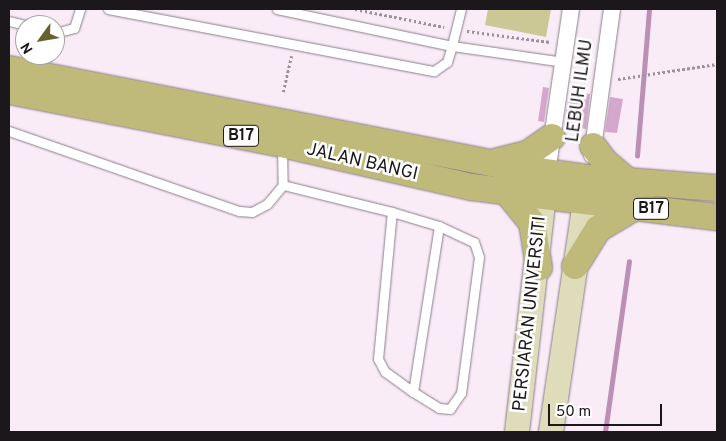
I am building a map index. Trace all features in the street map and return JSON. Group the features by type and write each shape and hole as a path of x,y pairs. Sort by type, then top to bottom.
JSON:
{"main road":[{"name":"JALAN BANGI","path":"9,69 492,162 545,184 587,190 635,207 717,217"},
{"name":"JALAN BANGI","path":"9,91 282,144 416,176 507,192 545,184"},
{"path":"492,162 529,152 552,137"},
{"path":"593,146 605,162 625,179"},
{"name":"JALAN BANGI","path":"587,190 625,179 717,188"},
{"name":"PERSIARAN UNIVERSITI","path":"517,432 539,267 545,184"},
{"name":"PERSIARAN UNIVERSITI","path":"551,432 587,190"},
{"path":"507,192 532,223 539,267"},
{"path":"575,266 598,229 635,207"}],"street":[{"name":"LEBUH ILMU","path":"545,184 571,9"},
{"name":"LEBUH ILMU","path":"587,190 612,9"}],"lane":[{"path":"65,30 74,28 80,9"},
{"path":"108,9 434,71 447,62 461,9"},
{"path":"277,9 452,46 564,62"},
{"path":"9,131 239,211 252,212 266,204 283,185 282,144"},
{"path":"283,185 392,212 439,226 465,235 474,242 479,258 461,393 450,409 439,408 413,392 385,372 378,359 392,212"},
{"path":"413,392 439,226"}],"path":[{"path":"283,92 293,44"},
{"path":"627,78 717,64"}],"shaded area":[{"path":"488,9 551,9 546,37 485,25"}],"building":[{"path":"543,87 549,88 544,122 538,121"},
{"path":"569,91 590,94 586,129 564,125"},
{"path":"610,97 623,99 617,133 605,132"}],"waterway":[{"path":"637,156 649,9"},
{"path":"605,432 629,262"}]}
